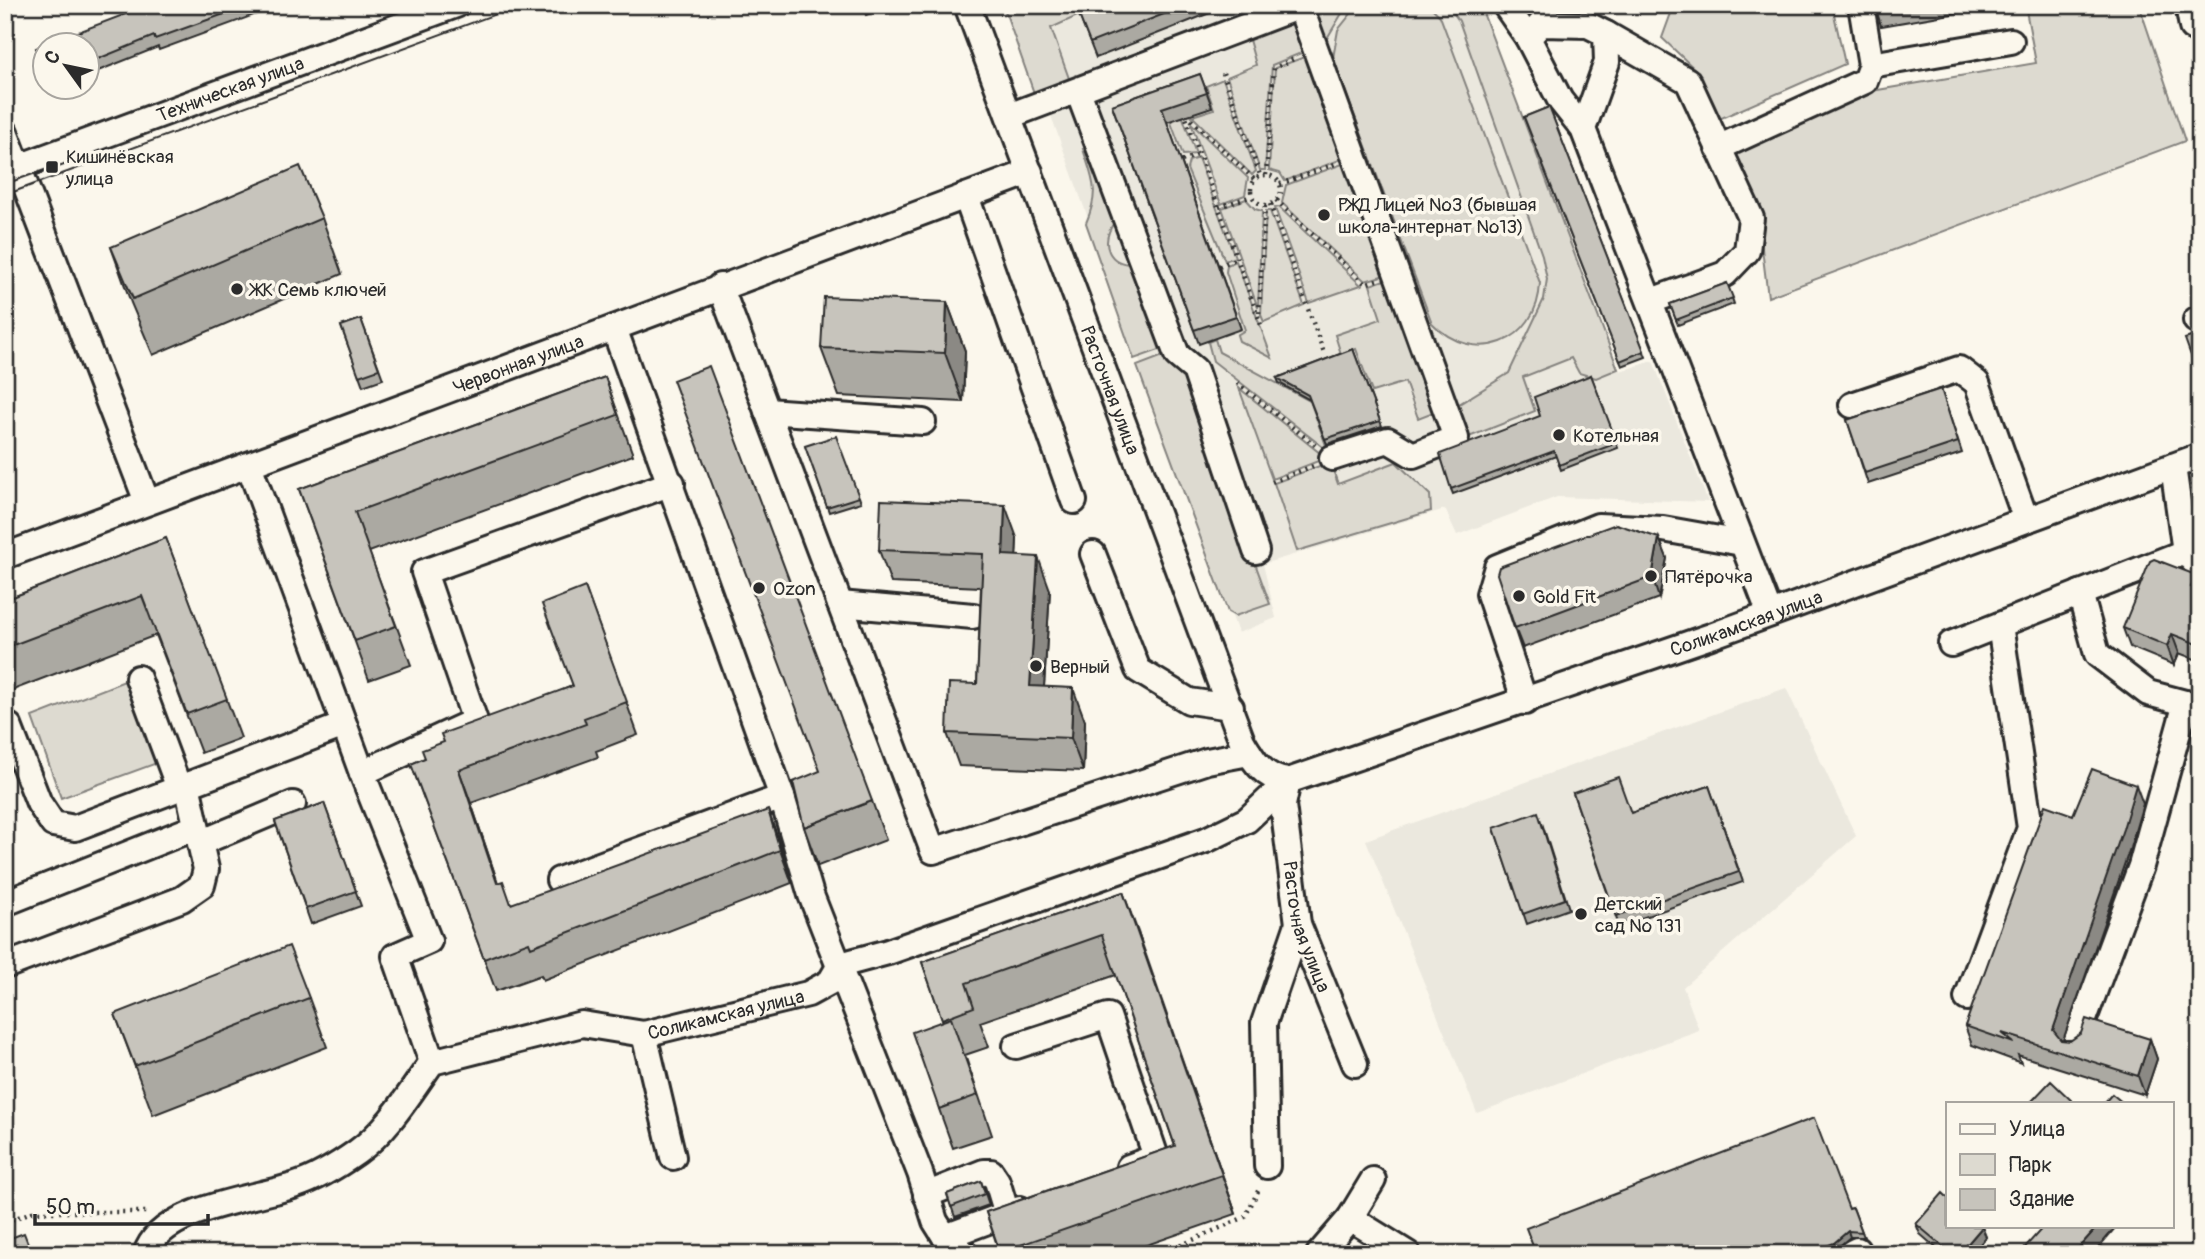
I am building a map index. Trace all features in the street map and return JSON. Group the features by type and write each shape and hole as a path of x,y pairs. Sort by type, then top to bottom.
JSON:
{"street":[{"name":"Техническая улица","path":"12,169 456,5"},
{"name":"Расточная улица","path":"967,5 1231,707 1255,762"},
{"path":"1504,5 1528,38 1560,100 1583,129 1770,614"},
{"path":"1718,148 1865,81 1871,65 1861,5"},
{"path":"2188,5 2192,27 2200,31"},
{"path":"1009,116 1300,6 1456,438 1413,455 1388,440 1332,458"},
{"path":"1528,38 1541,24 1588,24 1688,81 1751,218 1747,251 1725,274 1651,301"},
{"path":"1583,129 1607,62 1606,34"},
{"path":"1871,65 2011,41"},
{"path":"1078,91 1177,355 1195,370 1256,551"},
{"path":"5,132 12,169 147,502"},
{"name":"Червонная улица","path":"5,556 1030,172"},
{"path":"966,196 1074,501"},
{"path":"720,286 933,851 1207,761 1255,762 1276,780 1288,781"},
{"path":"614,328 782,797 811,895 841,965 935,1222 945,1237 965,1254"},
{"path":"1853,405 1959,369 1977,383 2026,520"},
{"path":"766,411 923,422"},
{"name":"Соликамская улица","path":"432,1062 582,1024 643,1034 808,994 830,982 841,965 888,952 1206,840 1247,820 1288,781 1525,702 2200,456"},
{"path":"146,1254 165,1226 205,1210 298,1185 357,1152 394,1114 432,1062 396,956 429,941 362,773 249,465"},
{"path":"1951,644 2080,593 2193,560 2173,466"},
{"path":"362,773 475,722 424,572 671,483"},
{"path":"1525,702 1489,594 1497,567 1598,526 1663,529 1742,543"},
{"path":"1093,554 1138,670 1189,701 1231,707"},
{"path":"2074,1046 2141,866 2193,705 2148,694 2097,654 2080,593"},
{"path":"840,604 973,616"},
{"path":"1967,998 2030,828 2000,625"},
{"path":"5,966 182,899 202,885 206,869 198,835 183,787 138,678"},
{"path":"9,726 39,803 53,824 75,828 344,725"},
{"name":"Расточная улица","path":"1288,781 1283,804 1298,924 1355,1064"},
{"path":"559,880 782,797"},
{"path":"5,903 293,804"},
{"path":"1268,1166 1264,1023 1298,924"},
{"path":"1016,1046 1108,1016 1156,1157 1107,1176"},
{"path":"643,1034 673,1157"},
{"path":"926,1195 984,1172 991,1172 997,1181 1007,1214"},
{"path":"1320,1254 1350,1218 1373,1180"},
{"path":"945,1237 1044,1200"},
{"path":"1350,1218 1408,1254"}],"path":[{"path":"1263,175 1274,68 1315,49"},
{"path":"1223,73 1263,175"},
{"path":"1181,102 1261,325"},
{"path":"1185,114 1255,180"},
{"path":"1182,161 1200,154"},
{"path":"1280,184 1354,157"},
{"path":"1268,205 1276,200 1280,184 1278,179 1263,175 1255,180 1250,191 1252,196 1268,205 1324,353"},
{"path":"1219,206 1252,196"},
{"path":"1276,200 1364,284 1395,273"},
{"path":"1259,317 1268,205"},
{"path":"1219,266 1238,258"},
{"path":"1237,383 1332,458 1272,482"},
{"path":"1161,1254 1245,1216 1268,1166"},
{"path":"5,1222 32,1212 160,1213"}],"shaded area":[{"name":"РЖД Лицей №3 (бывшая школа-интернат №13)","path":"1011,5 1481,5 1620,371 1653,361 1708,502 1557,497 1457,535 1445,509 1263,564 1276,618 1238,633"},
{"name":"Детский сад № 131","path":"1786,688 1856,836 1683,987 1699,1030 1477,1113 1366,840"}],"green space":[{"path":"1003,5 1094,5 1095,8 1051,28 1071,84 1035,96"},
{"path":"1313,5 1347,5 1326,40"},
{"path":"1358,5 1429,5 1440,16 1540,283 1537,304 1528,321 1516,334 1501,342 1484,346 1466,344 1449,336 1432,323 1333,58 1338,30"},
{"path":"1448,5 1480,5 1618,369 1596,378 1579,373 1571,358 1523,377 1535,411 1469,437 1456,406 1509,373 1544,299 1547,279 1542,255 1459,21"},
{"path":"1674,5 1832,5 1845,64 1717,120 1698,72 1662,38"},
{"path":"2025,5 2139,5 2185,141 1768,297 1757,208 1733,153 1872,91 2036,63"},
{"path":"1295,16 1306,51 1272,65 1265,170 1260,170 1227,77 1256,65 1248,36"},
{"path":"1307,56 1342,159 1285,181 1280,173 1269,170 1275,68"},
{"path":"1223,79 1256,171 1252,175 1192,116 1214,109 1206,86"},
{"path":"1176,98 1196,154 1183,155 1163,101"},
{"path":"1191,123 1248,178 1245,195 1221,204"},
{"path":"1083,149 1088,149 1099,185 1107,185 1115,221 1108,238 1109,252 1119,261 1137,264 1168,347 1134,359 1086,223 1093,202 1094,186"},
{"path":"1198,158 1235,257 1225,261 1187,169 1189,161"},
{"path":"1345,163 1385,275 1365,281 1282,203 1286,185"},
{"path":"1246,199 1255,209 1262,211 1258,308 1222,208"},
{"path":"1279,207 1361,285 1309,303 1275,208"},
{"path":"1266,211 1270,211 1304,305 1264,322 1261,315"},
{"path":"1236,261 1272,358 1239,341 1237,335 1245,330 1226,272 1227,265"},
{"path":"1387,279 1436,411 1418,418 1405,382 1372,392 1356,349 1341,354 1335,335 1381,319 1370,285"},
{"path":"1215,339 1219,352 1310,401 1328,451 1213,361 1208,342"},
{"path":"1171,353 1184,371 1270,604 1235,616 1228,612 1137,366"},
{"path":"1239,388 1326,458 1272,479"},
{"path":"1330,462 1338,484 1396,462 1430,495 1431,511 1297,551 1274,483"},
{"path":"127,680 157,763 61,798 32,717"}],"building":[{"path":"138,5 249,5 155,39 154,36 102,57 102,32 78,32 139,9"},
{"path":"1075,5 1187,5 1090,43"},
{"path":"1875,5 1909,5 1876,11"},
{"path":"1200,74 1207,93 1162,108 1236,316 1194,330 1112,105"},
{"path":"1549,107 1644,351 1620,361 1524,117"},
{"path":"300,166 322,218 133,299 111,247"},
{"path":"1727,283 1733,298 1676,320 1670,304"},
{"path":"824,297 947,302 945,353 821,348"},
{"path":"361,319 379,369 359,376 341,326"},
{"path":"2200,334 2200,381 2185,339"},
{"path":"1353,349 1380,421 1325,439 1308,395 1277,378"},
{"path":"709,366 872,801 804,827 793,782 820,771 673,380"},
{"name":"Котельная","path":"1591,375 1617,443 1559,465 1554,451 1451,489 1440,454 1540,416 1534,397"},
{"path":"605,377 618,415 355,512 396,626 355,641 299,489"},
{"path":"1941,389 1958,442 1865,473 1847,420"},
{"path":"836,436 859,497 827,507 805,446"},
{"path":"881,500 1005,505 1003,555 1038,557 1030,686 1073,688 1071,738 947,733 949,683 977,684 983,554 879,550"},
{"path":"1616,524 1659,538 1652,577 1515,628 1497,574 1499,567"},
{"path":"166,538 227,699 187,714 142,596 5,648 5,600"},
{"path":"2154,559 2196,575 2191,587 2200,591 2200,645 2172,634 2167,646 2123,628 2150,561"},
{"path":"585,587 627,702 584,718 586,724 459,770 497,883 503,881 511,904 768,810 780,850 531,947 529,942 484,959 411,764 425,758 422,750 444,742 441,734 573,686 542,604"},
{"path":"2092,769 2136,785 2053,1030 2061,1040 2070,1041 2081,1033 2086,1019 2150,1039 2138,1076 2002,1033 2014,1043 1965,1026 2045,805 2073,815"},
{"path":"1618,777 1631,813 1709,786 1739,872 1616,916 1573,793"},
{"path":"324,803 356,891 306,909 275,821"},
{"path":"1538,812 1565,899 1523,914 1494,828"},
{"path":"1123,892 1222,1175 1000,1252 986,1212 1175,1146 1102,935 966,983 974,1007 942,1019 922,962"},
{"path":"289,946 309,998 135,1066 115,1014"},
{"path":"951,1018 978,1095 939,1109 912,1032"},
{"path":"2051,1081 2073,1102 2031,1102"},
{"path":"2112,1094 2122,1102 2105,1102"},
{"path":"1814,1118 1849,1209 1853,1208 1862,1232 1848,1231 1834,1243 1806,1254 1536,1254 1526,1228"},
{"path":"981,1181 985,1194 951,1207 947,1194"},
{"path":"1943,1193 1946,1196 1946,1228 1981,1228 1959,1254 1952,1254 1916,1224"},
{"path":"2042,1228 2096,1228 2073,1254 2019,1254"},
{"path":"24,1233 32,1254 5,1254 5,1240"}],"tram line":[{"path":"5,195 520,5"},
{"path":"5,184 53,167"}],"place":[{"name":"Кишинёвская улица","path":"52,167"},
{"name":"РЖД Лицей №3 (бывшая школа-интернат №13)","path":"1324,215"},
{"name":"ЖК Семь ключей","path":"237,289"},
{"name":"Котельная","path":"1559,435"},
{"name":"Пятёрочка","path":"1651,576"},
{"name":"Ozon","path":"759,588"},
{"name":"Gold Fit","path":"1519,596"},
{"name":"Верный","path":"1036,666"},
{"name":"Детский сад № 131","path":"1581,914"}]}
